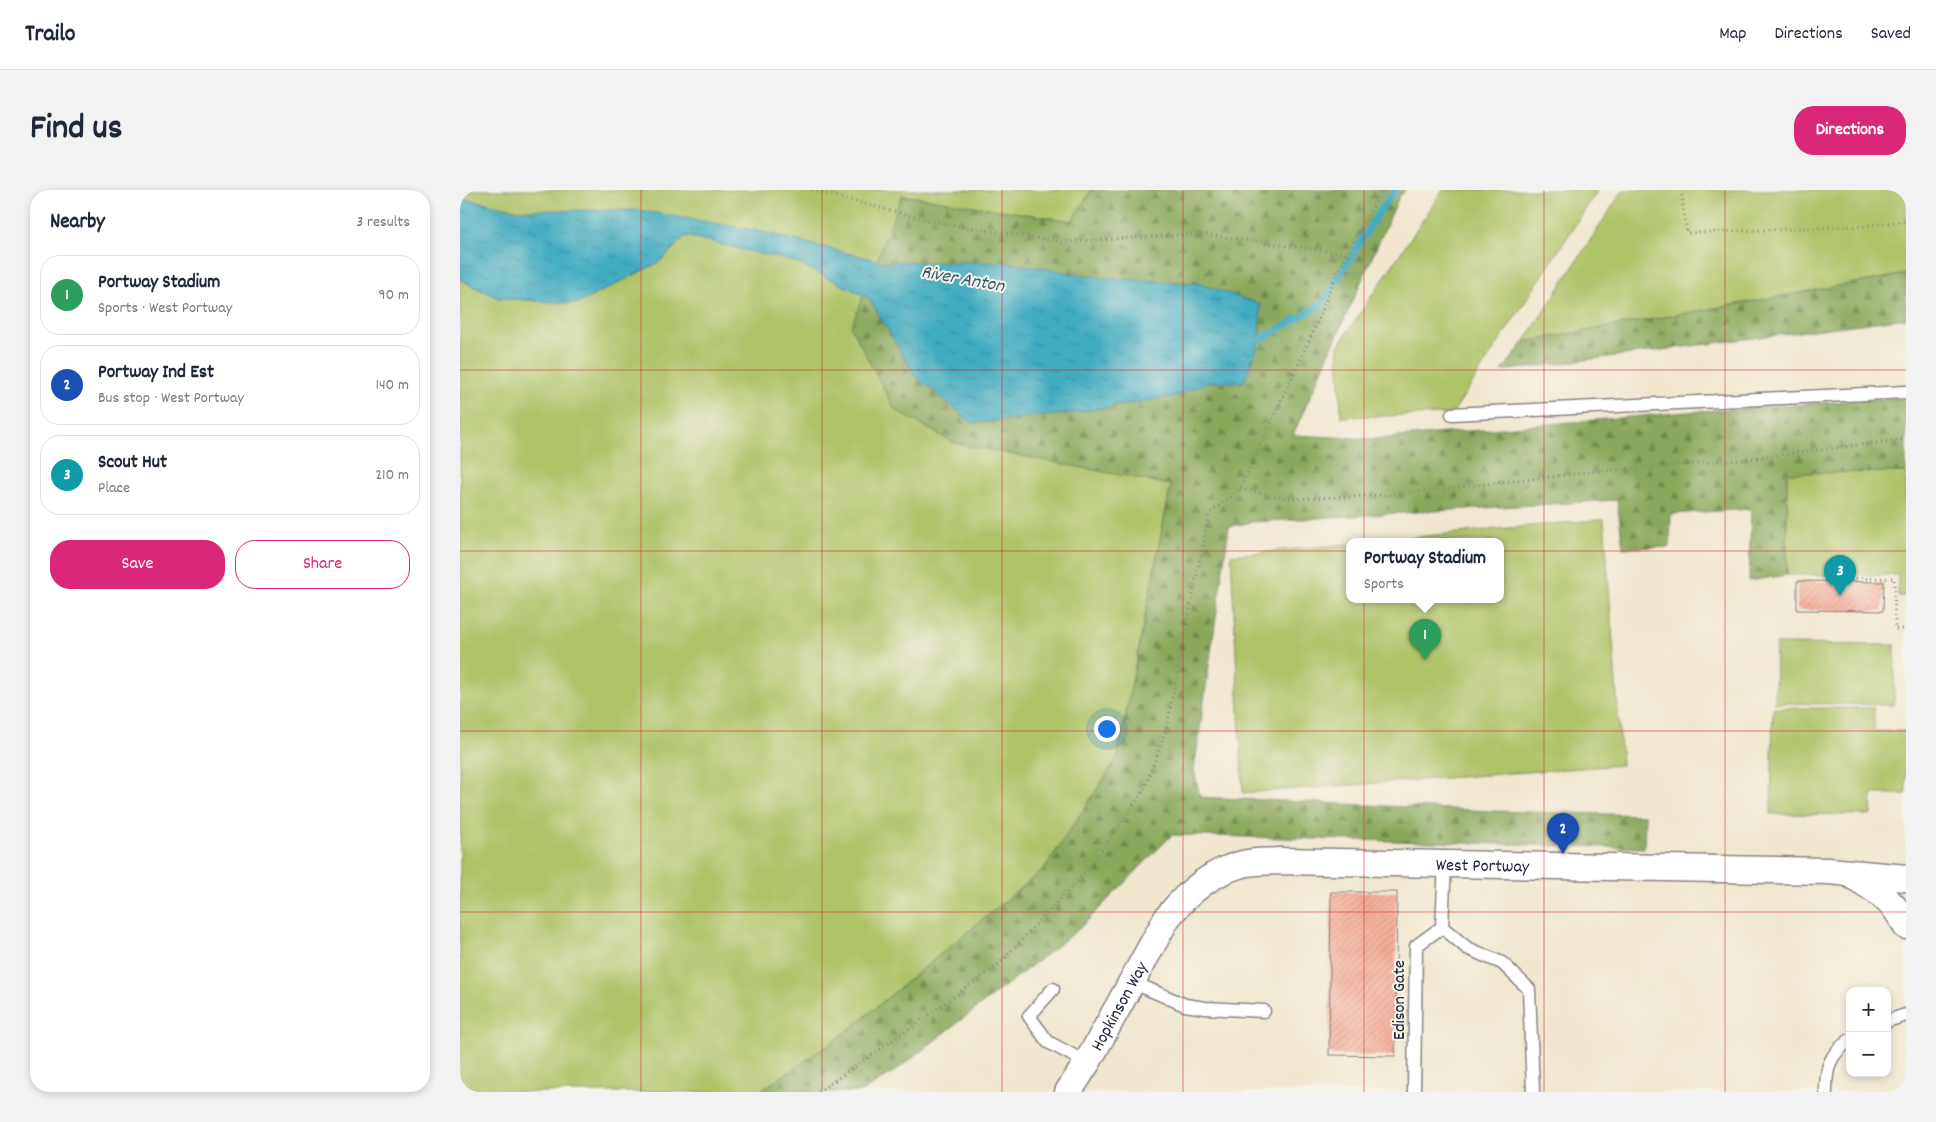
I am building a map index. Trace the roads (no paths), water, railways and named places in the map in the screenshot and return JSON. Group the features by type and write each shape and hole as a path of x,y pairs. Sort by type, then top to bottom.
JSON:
{"street":[{"name":"West Portway","path":"1168,918 1181,901 1203,882 1222,871 1244,864 1278,861 1819,871 1906,878"},
{"path":"1848,873 1870,886 1883,897 1897,911 1906,926"},
{"name":"Hopkinson Way","path":"1068,1092 1087,1062 1168,918"}],"lane":[{"path":"1452,414 1906,392"},
{"path":"1445,863 1442,927 1467,948 1502,964 1529,989 1533,1092"},
{"name":"Edison Gate","path":"1414,1091 1416,946 1442,927"},
{"path":"1132,982 1185,1004 1205,1008 1264,1011"},
{"path":"1052,989 1029,1016 1048,1042 1087,1062"},
{"path":"1891,1020 1906,1016"},
{"path":"1826,1092 1828,1062 1846,1043"}],"water":[{"path":"460,200 472,200 519,210 639,210 759,231 884,262 1004,262 1103,278 1197,283 1260,304 1260,340 1244,382 1208,382 1171,397 1072,413 973,423 915,376 869,298 795,262 686,236 660,262 577,304 498,298 460,280"}],"waterway":[{"name":"River Anton","path":"1250,339 1260,340 1322,304 1380,210 1395,190"}],"place":[{"name":"Scout Hut","path":"1840,596"},
{"name":"Portway Stadium","path":"1425,660"},
{"name":"Portway Ind Est","path":"1563,854"}]}
